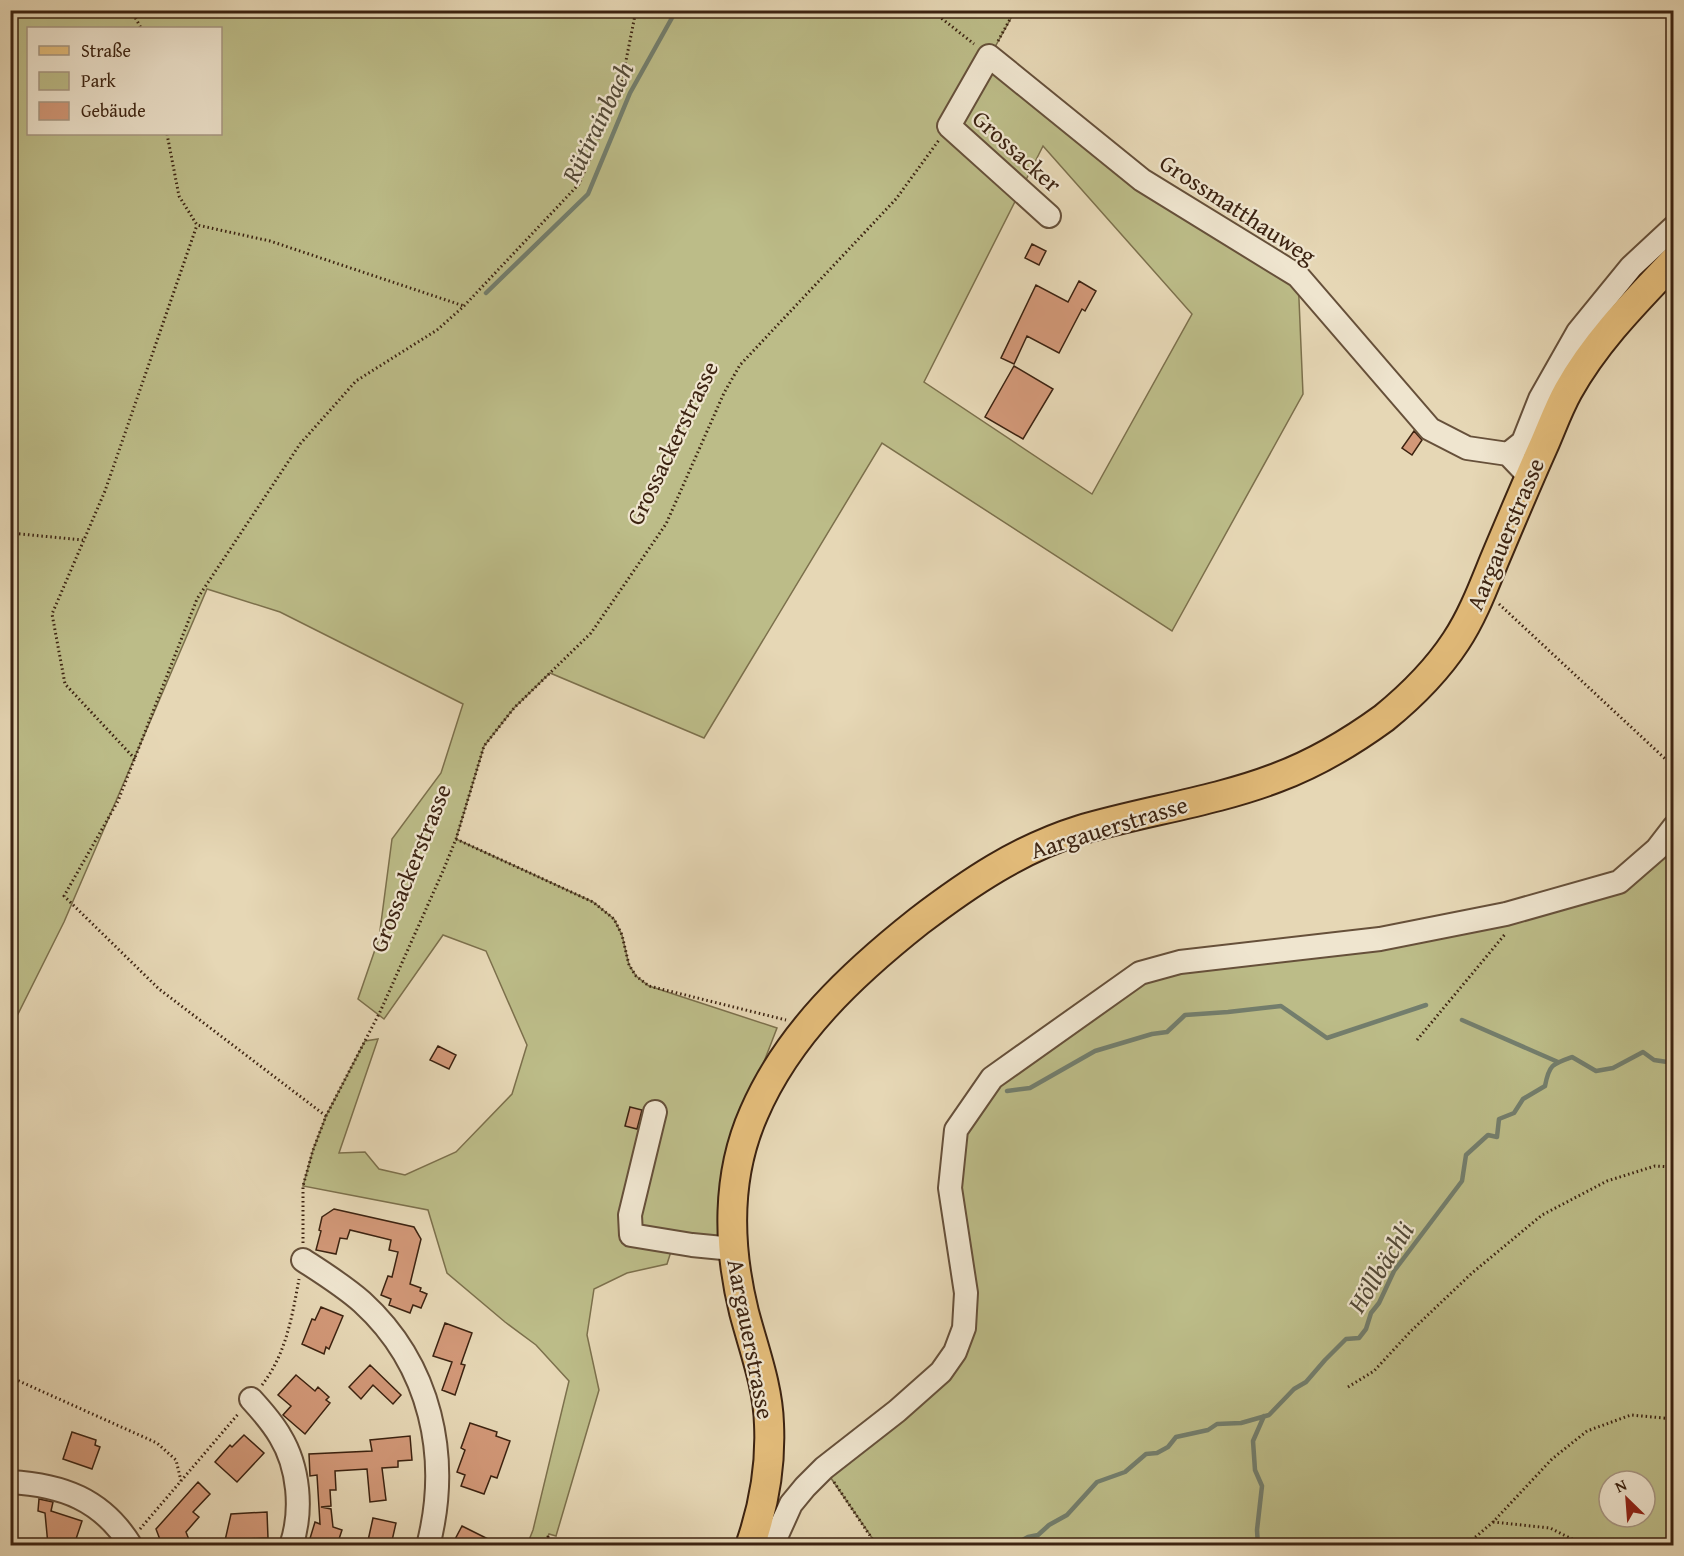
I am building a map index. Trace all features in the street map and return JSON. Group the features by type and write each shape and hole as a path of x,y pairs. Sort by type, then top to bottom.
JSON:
{"main road":[{"name":"Aargauerstrasse","path":"750,1545 767,1481 770,1449 764,1381 742,1304 734,1249 734,1180 741,1148 753,1114 769,1082 808,1025 862,969 893,942 949,898 1010,858 1029,848 1079,830 1240,790 1278,777 1321,758 1354,738 1398,705 1433,671 1459,637 1483,589 1566,395 1592,353 1626,311 1674,261"}],"street":[{"path":"949,126 989,56"},
{"name":"Grossmatthauweg","path":"989,56 1142,180 1298,276 1430,429 1467,448 1508,454"},
{"name":"Grossacker","path":"949,126 1049,216"},
{"path":"1530,477 1508,454 1522,442 1540,399 1578,332 1631,267 1674,227"},
{"path":"772,1545 791,1504 824,1468 941,1372 955,1352 963,1329 966,1293 950,1188 956,1130 992,1078 1140,973 1180,962 1380,939 1526,909 1619,882 1657,849 1674,827"},
{"path":"655,1112 630,1215 631,1235 734,1249"},
{"path":"303,1260 341,1285 380,1321 401,1348 418,1380 429,1411 437,1454 437,1486 428,1545"},
{"path":"251,1399 271,1422 290,1456 297,1483 295,1534 291,1545"},
{"path":"10,1482 40,1484 59,1489 96,1506 130,1544"}],"path":[{"path":"131,10 140,27"},
{"path":"326,1116 159,989 64,896 118,801 197,599 300,444 356,381 437,330 464,306 579,184 621,86 636,10"},
{"path":"931,10 989,56 1015,10"},
{"name":"Grossackerstrasse","path":"130,1544 271,1373 288,1334 303,1260 303,1186 313,1150 326,1116 380,1012 456,839 484,746 514,708 591,633 666,525 723,393 740,365 896,199 949,126"},
{"path":"167,135 179,196 197,225 270,241 464,306"},
{"path":"135,759 65,684 52,614 105,491 197,225"},
{"path":"10,533 84,540"},
{"path":"1483,589 1674,767"},
{"path":"456,839 593,902 614,919 622,935 629,965 636,976 649,986 808,1025"},
{"path":"1417,1040 1526,909"},
{"path":"1348,1387 1374,1371 1410,1332 1472,1273 1542,1215 1607,1181 1655,1166 1674,1167"},
{"path":"10,1377 157,1443 176,1460 181,1481"},
{"path":"1465,1545 1493,1522 1552,1459 1587,1431 1630,1415 1674,1419"},
{"path":"824,1468 877,1545"},
{"path":"1493,1522 1550,1528 1586,1545"},
{"path":"545,1545 549,1534"}],"green space":[{"path":"11,11 1015,11 990,56 1142,180 1298,276 1303,394 1172,631 882,443 704,738 550,673 514,708 484,746 456,839 593,902 614,919 622,935 629,965 636,976 649,986 777,1028 755,1085 721,1241 674,1242 667,1264 627,1273 594,1289 587,1335 599,1390 556,1536 549,1534 545,1545 527,1545 533,1530 569,1381 536,1345 447,1273 428,1210 303,1186 326,1116 365,1041 378,1039 339,1153 365,1152 379,1169 405,1175 456,1152 512,1094 527,1045 486,951 443,935 384,1019 358,999 379,938 392,839 441,773 463,704 280,612 207,589 64,922 11,1028","holes":["1043,146 1192,314 1092,494 924,382"]},
{"path":"1673,827 1673,1545 877,1545 824,1468 955,1352 956,1130 992,1078 1140,973 1240,956 1619,882"}],"building":[{"path":"1032,244 1046,251 1039,265 1025,258"},
{"path":"1079,281 1096,291 1085,311 1082,309 1059,353 1027,336 1014,364 1001,358 1036,285 1068,302"},
{"path":"1014,366 1053,389 1023,439 985,417"},
{"path":"1414,431 1422,440 1412,455 1402,448"},
{"path":"438,1046 456,1055 449,1069 430,1060"},
{"path":"630,1107 642,1110 637,1129 625,1126"},
{"path":"334,1209 414,1227 421,1239 410,1284 421,1288 420,1291 427,1294 421,1308 413,1305 410,1313 389,1305 391,1299 381,1295 388,1276 392,1277 398,1252 389,1250 391,1240 350,1230 347,1239 340,1238 336,1254 316,1250 322,1217"},
{"path":"321,1307 343,1316 329,1349 326,1347 324,1354 302,1344 312,1319 315,1320"},
{"path":"445,1323 472,1333 461,1364 465,1365 455,1395 442,1390 452,1362 433,1356"},
{"path":"370,1365 401,1395 393,1404 373,1385 361,1399 349,1387"},
{"path":"296,1375 315,1391 318,1387 329,1397 326,1400 330,1403 305,1434 283,1415 291,1406 278,1395"},
{"path":"470,1423 497,1432 496,1436 510,1441 497,1478 491,1476 484,1494 461,1486 465,1475 457,1472 465,1450 461,1448"},
{"path":"72,1432 96,1440 95,1445 100,1447 92,1469 63,1459"},
{"path":"244,1435 264,1453 237,1482 215,1462 230,1445 232,1447"},
{"path":"410,1436 412,1460 398,1461 398,1467 382,1468 386,1500 370,1502 367,1469 335,1471 336,1490 330,1490 331,1506 321,1507 331,1509 333,1527 342,1530 337,1545 308,1545 315,1522 320,1524 317,1475 310,1476 309,1454 372,1451 370,1440"},
{"path":"198,1482 210,1494 193,1512 199,1517 186,1532 191,1545 162,1545 156,1529"},
{"path":"39,1499 53,1502 51,1511 82,1521 74,1545 48,1545 45,1513 38,1511"},
{"path":"267,1512 268,1538 247,1539 245,1545 224,1545 231,1514"},
{"path":"373,1518 396,1523 391,1545 367,1545"},
{"path":"462,1526 500,1545 452,1545"}],"waterway":[{"name":"Rütirainbach","path":"486,293 588,194 630,93 673,16 681,10"},
{"path":"1007,1091 1030,1088 1095,1051 1152,1034 1167,1032 1185,1015 1281,1006 1327,1038 1426,1005"},
{"path":"1462,1020 1558,1062"},
{"name":"Höllbächli","path":"1016,1546 1017,1543 1038,1535 1049,1525 1067,1515 1097,1482 1125,1472 1146,1454 1157,1453 1168,1447 1176,1437 1208,1430 1217,1424 1241,1423 1269,1415 1294,1389 1306,1382 1346,1339 1359,1338 1366,1329 1371,1313 1379,1303 1394,1271 1462,1181 1466,1155 1488,1135 1497,1137 1499,1119 1514,1113 1523,1099 1545,1086 1552,1066 1572,1057 1596,1071 1613,1068 1643,1052 1654,1060 1674,1063"},
{"path":"1258,1546 1257,1530 1262,1486 1255,1470 1253,1441 1264,1416"}]}
